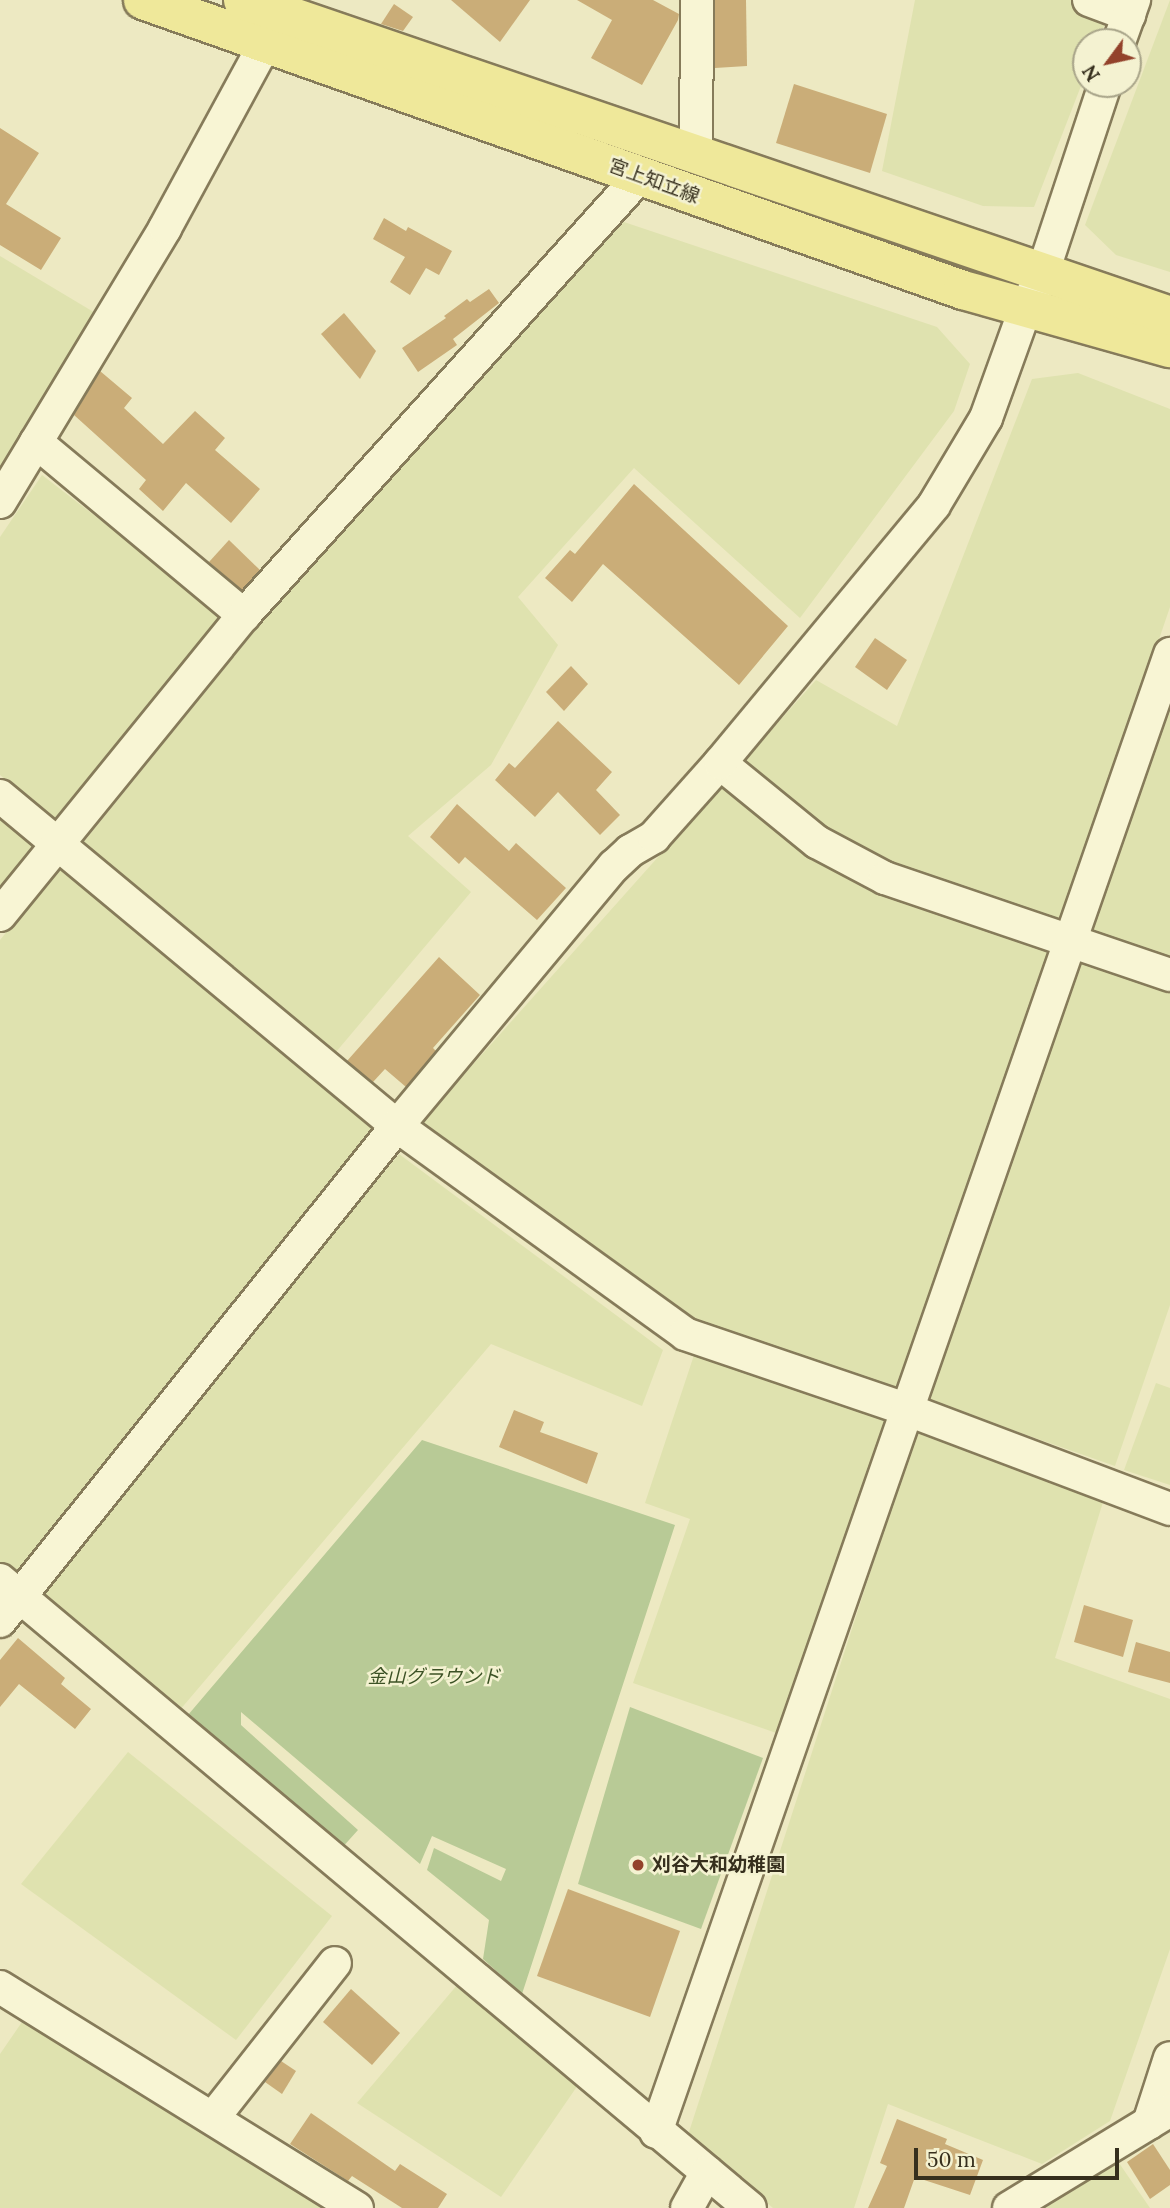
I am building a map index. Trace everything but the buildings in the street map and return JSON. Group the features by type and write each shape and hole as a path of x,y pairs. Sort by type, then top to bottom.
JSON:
{"main road":[{"name":"宮上知立線","path":"143,0 287,20 696,154 1170,316"},
{"name":"宮上知立線","path":"243,0 640,176 962,290 1170,348"}],"street":[{"path":"696,0 696,154"},
{"path":"1089,0 1128,19"},
{"path":"0,502 166,228 287,20"},
{"path":"0,1621 10,1589 614,866 630,851 654,837 720,763 941,495 986,418 1026,307 1043,272 1100,98"},
{"path":"0,915 244,615 640,176"},
{"path":"36,442 244,615"},
{"path":"656,2132 1170,654"},
{"path":"720,763 817,842 885,878 1170,975"},
{"path":"0,796 397,1126 685,1334 908,1410 1170,1509"},
{"path":"10,1589 750,2208"},
{"path":"213,2118 335,1963"},
{"path":"0,1987 357,2208"},
{"path":"1009,2208 1159,2116 1170,2058"},
{"path":"687,2208 707,2172"}],"green space":[{"path":"915,0 1114,0 1103,28 1072,28 1072,98 1076,98 1034,207 983,206 882,171"},
{"path":"1170,0 1170,272 1116,255 1085,225 1133,98 1142,98 1142,74"},
{"path":"621,221 937,327 970,364 954,411 800,618 634,468 518,597 558,645 491,765 408,836 471,892 336,1052 83,843 265,618"},
{"path":"0,256 97,314 0,475"},
{"path":"1078,373 1170,409 1170,607 902,1395 696,1327 419,1125 816,680 897,726 1032,379"},
{"path":"42,475 222,614 54,819 0,775 0,537"},
{"path":"1170,694 1170,1305 1115,1466 927,1400"},
{"path":"0,814 40,846 0,896"},
{"path":"61,865 375,1129 16,1581 0,1568 0,940"},
{"path":"399,1154 663,1350 642,1406 491,1344 179,1711 36,1595"},
{"path":"695,1352 890,1420 779,1734 633,1683 690,1519 645,1503"},
{"path":"1156,1383 1170,1388 1170,1485 1124,1470"},
{"path":"918,1425 1107,1489 1055,1658 1170,1699 1170,1949 1110,2121 1042,2164 888,2104 854,2208 773,2208 688,2135"},
{"name":"金山グラウンド","path":"422,1440 675,1525 522,1994 483,1959 489,1920 427,1870 434,1848 501,1881 506,1869 432,1836 420,1864 241,1712 241,1725 358,1830 340,1850 188,1715"},
{"path":"630,1707 763,1758 701,1929 578,1884"},
{"path":"128,1752 332,1916 236,2040 21,1884"},
{"path":"458,1984 578,2085 501,2197 357,2103"},
{"path":"22,2022 326,2208 0,2208 0,2054"},
{"path":"1110,2150 1150,2208 1038,2208"}],"place":[{"name":"刈谷大和幼稚園","path":"638,1865"}]}
